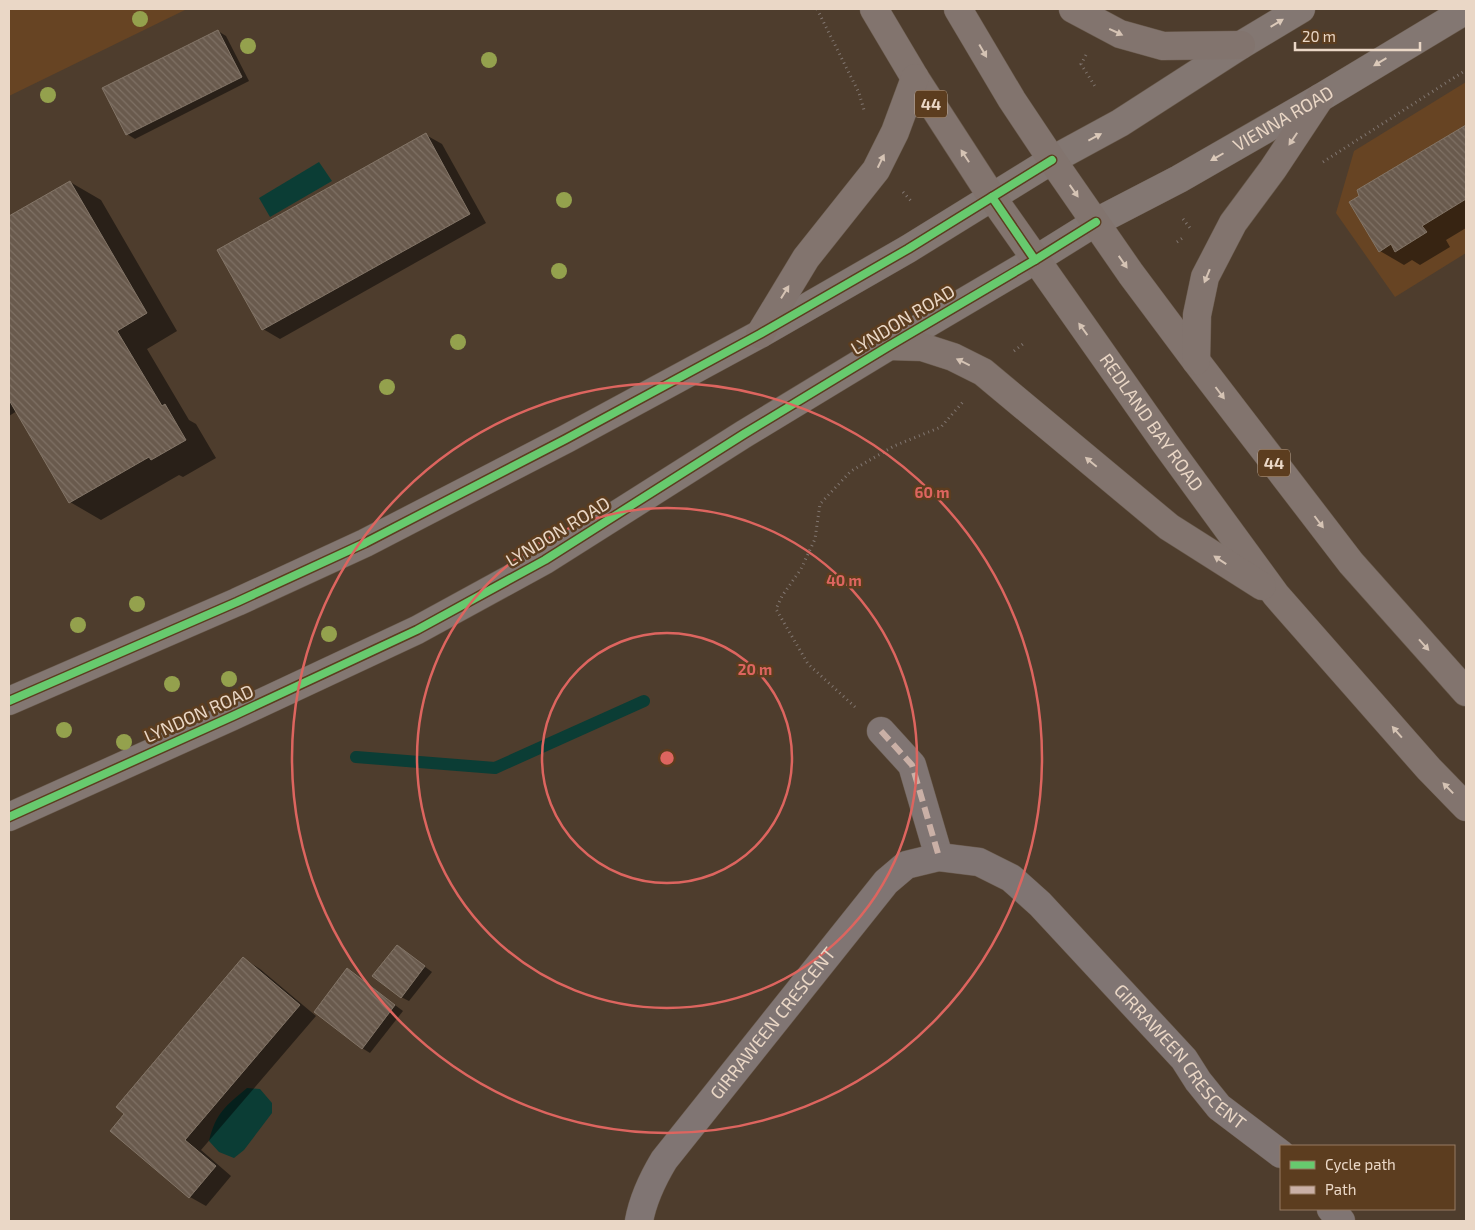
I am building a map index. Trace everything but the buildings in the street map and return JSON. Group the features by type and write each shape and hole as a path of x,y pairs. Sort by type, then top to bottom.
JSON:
{"main road":[{"name":"REDLAND BAY ROAD","path":"874,9 915,78 1035,260 1276,595 1429,769 1466,808"},
{"name":"44","path":"958,9 1012,100 1131,274 1350,563 1466,692"},
{"path":"1073,9 1120,34 1163,46 1241,45"},
{"path":"9,701 228,606 365,543 566,439 760,334 908,249 1052,160 1120,123 1241,45 1301,9"},
{"name":"VIENNA ROAD","path":"1096,222 1167,185 1320,98 1466,10"},
{"path":"760,334 806,258 876,170 894,132 915,78"},
{"path":"1196,361 1196,315 1205,277 1232,223 1273,169 1320,98"},
{"name":"LYNDON ROAD","path":"9,817 233,716 417,630 545,560 744,434 1096,222"},
{"path":"889,346 922,347 953,357 983,372 1169,527 1276,595"}],"street":[{"path":"881,731 912,765 939,857"},
{"name":"GIRRAWEEN CRESCENT","path":"639,1221 642,1205 652,1180 664,1160 886,882 906,865 939,857 978,862 1011,878 1040,904 1184,1058 1198,1081 1219,1107 1280,1153"},
{"path":"1332,1210 1341,1221"}],"path":[{"path":"817,9 859,92 864,110"},
{"path":"1089,48 1081,64 1096,88"},
{"path":"1318,166 1466,70"},
{"path":"881,731 808,664 776,609 782,596 801,569 815,539 820,504 850,472 894,446 941,427 963,402"}],"shaded area":[{"path":"9,9 187,9 9,96"},
{"path":"1466,82 1466,253 1395,297 1336,213 1354,151"}],"water":[{"path":"319,162 332,181 270,217 259,198"},
{"path":"247,1088 260,1089 272,1103 272,1113 244,1150 234,1158 219,1152 209,1141 215,1123 223,1110"}],"waterway":[{"path":"356,757 495,768 644,701"}],"marked path":[{"path":"881,731 912,765 939,857"}],"cycle path":[{"path":"9,701 237,602 365,543 566,439 760,334 908,249 1052,160"},
{"path":"992,197 1035,260"},
{"path":"9,817 233,716 417,630 545,560 744,434 1096,222"}]}
